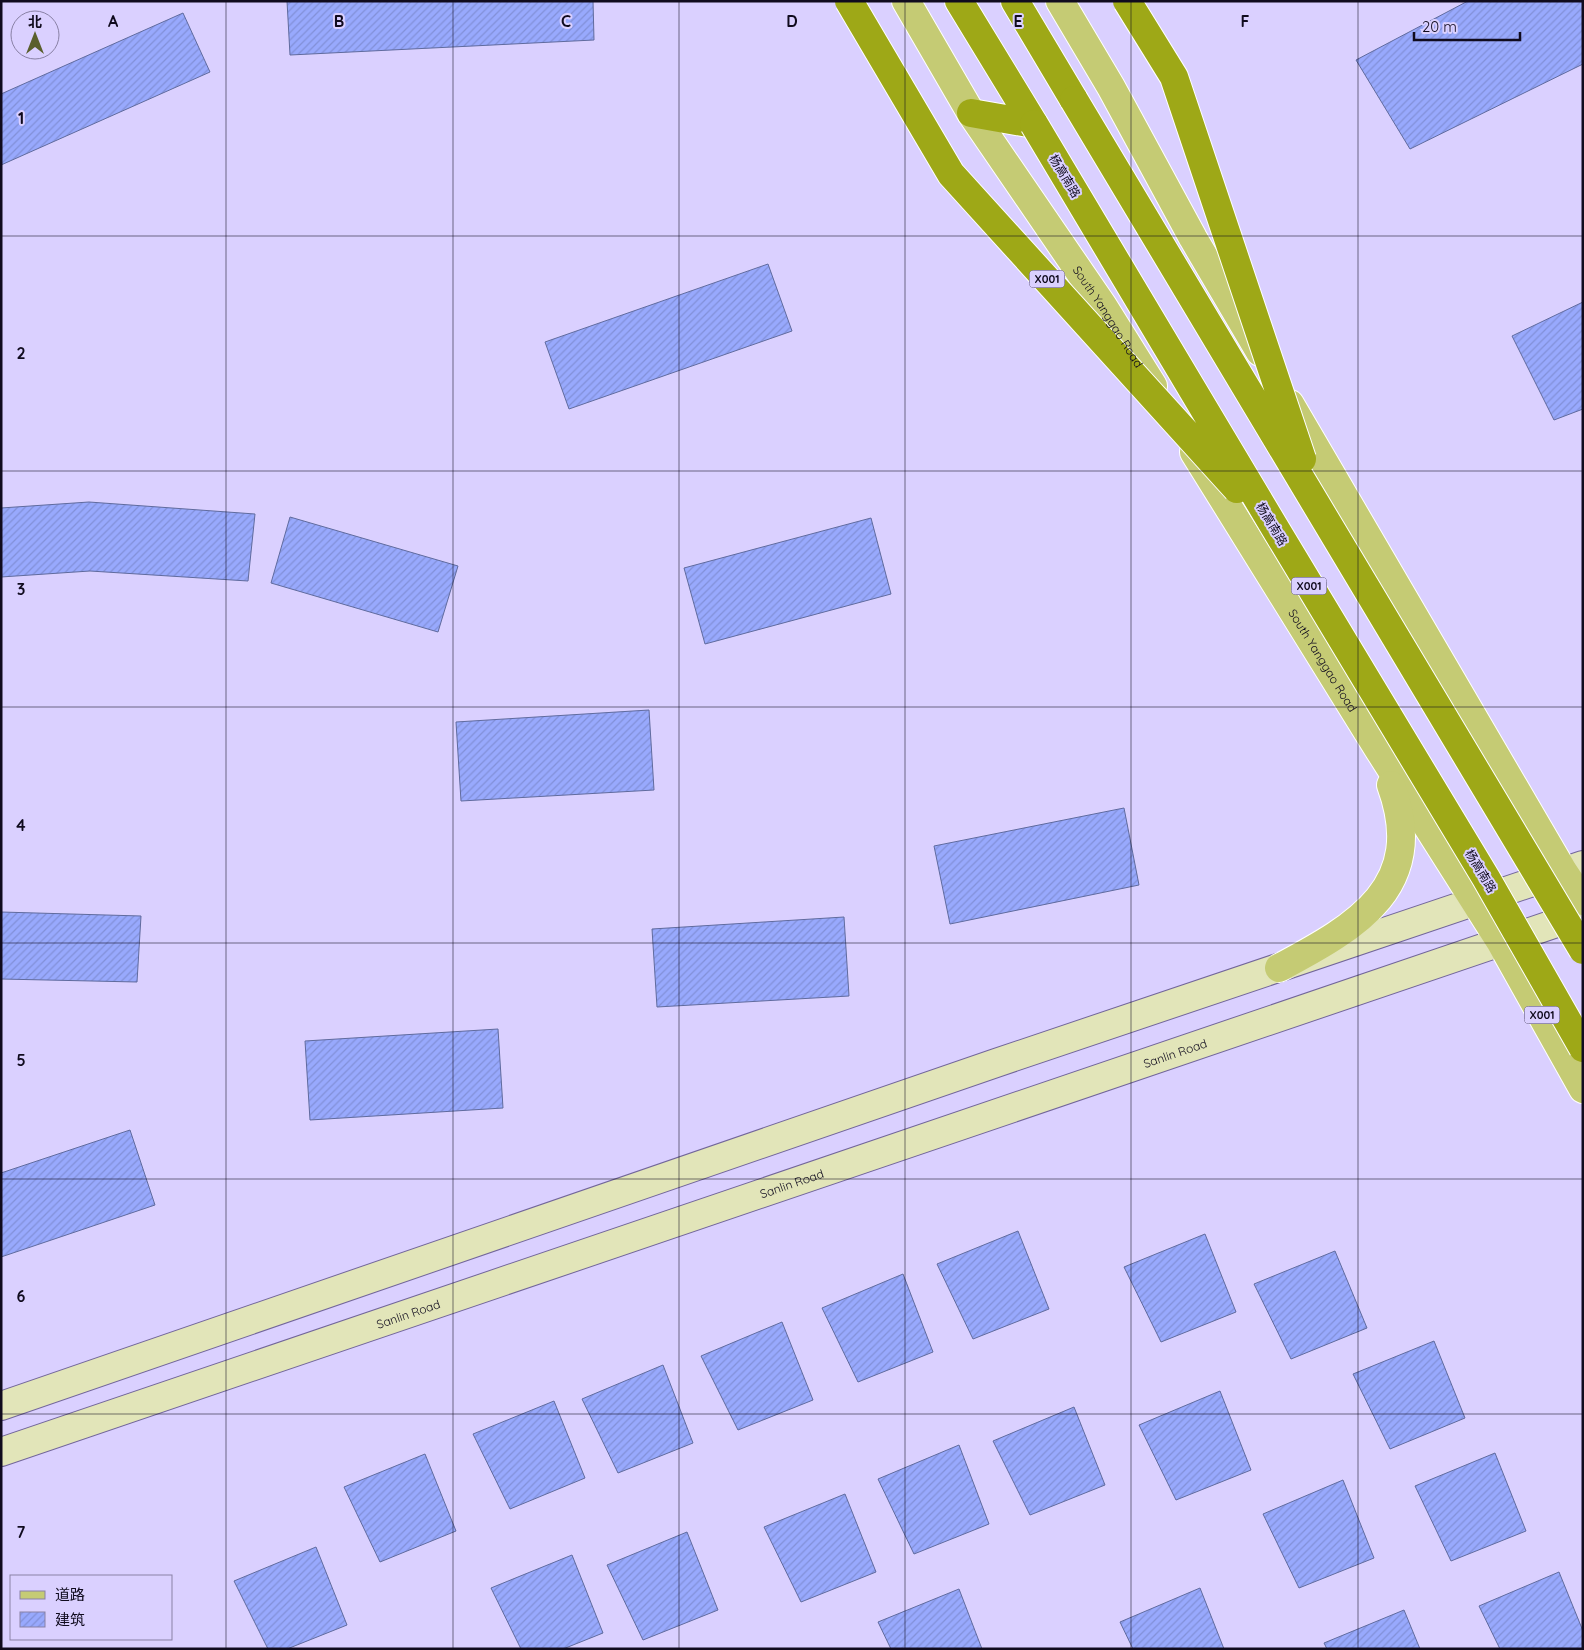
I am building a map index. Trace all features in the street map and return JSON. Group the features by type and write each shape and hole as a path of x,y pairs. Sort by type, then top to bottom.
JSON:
{"highway":[{"name":"X001","path":"849,1 951,174 1278,533"},
{"name":"杨高南路","path":"958,1 1034,124 1486,878 1583,1048"},
{"path":"1015,1 1583,950"},
{"path":"1127,1 1174,77 1320,510"},
{"path":"971,113 1034,124"}],"main road":[{"name":"X001","path":"906,1 971,113"},
{"path":"1060,1 1110,87 1193,238 1573,868 1583,901"},
{"name":"South Yanggao Road","path":"971,113 1104,306 1379,750 1500,941 1583,1089"},
{"path":"1279,968 1326,943 1354,922 1379,900 1395,872 1402,838 1399,806 1379,750"},
{"path":"1,1406 996,1063 1573,868"},
{"name":"Sanlin Road","path":"1,1452 1583,914"}],"building":[{"path":"287,1 593,1 594,40 290,55"},
{"path":"1468,1 1583,1 1583,64 1410,149 1356,60"},
{"path":"183,13 210,72 1,165 1,94"},
{"path":"768,264 792,331 569,409 545,342"},
{"path":"1583,302 1583,409 1554,420 1512,336"},
{"path":"89,502 255,514 248,581 90,571 1,577 1,508"},
{"path":"290,517 458,566 438,632 271,583"},
{"path":"871,518 891,594 705,644 684,568"},
{"path":"649,710 654,790 461,801 456,722"},
{"path":"1124,808 1139,885 950,924 934,846"},
{"path":"1,912 141,916 137,982 1,979"},
{"path":"844,917 849,996 657,1007 652,929"},
{"path":"498,1029 503,1108 310,1120 305,1041"},
{"path":"130,1130 155,1205 1,1257 1,1173"},
{"path":"1018,1231 1049,1309 973,1339 937,1264"},
{"path":"1205,1234 1236,1312 1161,1342 1124,1267"},
{"path":"1335,1251 1367,1328 1291,1359 1254,1284"},
{"path":"903,1274 933,1352 858,1382 822,1308"},
{"path":"782,1322 813,1400 738,1430 701,1356"},
{"path":"1434,1341 1465,1418 1390,1449 1353,1374"},
{"path":"663,1365 693,1443 618,1473 582,1399"},
{"path":"1220,1391 1251,1470 1176,1500 1139,1425"},
{"path":"554,1401 585,1478 510,1509 473,1434"},
{"path":"1074,1407 1105,1485 1030,1515 993,1441"},
{"path":"959,1445 989,1524 914,1554 878,1479"},
{"path":"1495,1453 1526,1531 1451,1561 1415,1486"},
{"path":"425,1454 456,1531 380,1562 344,1487"},
{"path":"1343,1480 1374,1558 1299,1588 1263,1514"},
{"path":"845,1494 876,1572 801,1602 764,1527"},
{"path":"687,1532 718,1610 643,1640 607,1565"},
{"path":"316,1547 347,1625 287,1649 268,1649 234,1581"},
{"path":"572,1555 603,1633 563,1649 521,1649 491,1588"},
{"path":"1559,1572 1583,1631 1583,1649 1500,1649 1479,1606"},
{"path":"1200,1588 1224,1649 1133,1649 1120,1622"},
{"path":"959,1589 982,1649 891,1649 878,1622"},
{"path":"1404,1610 1420,1649 1327,1649 1324,1643"}]}
